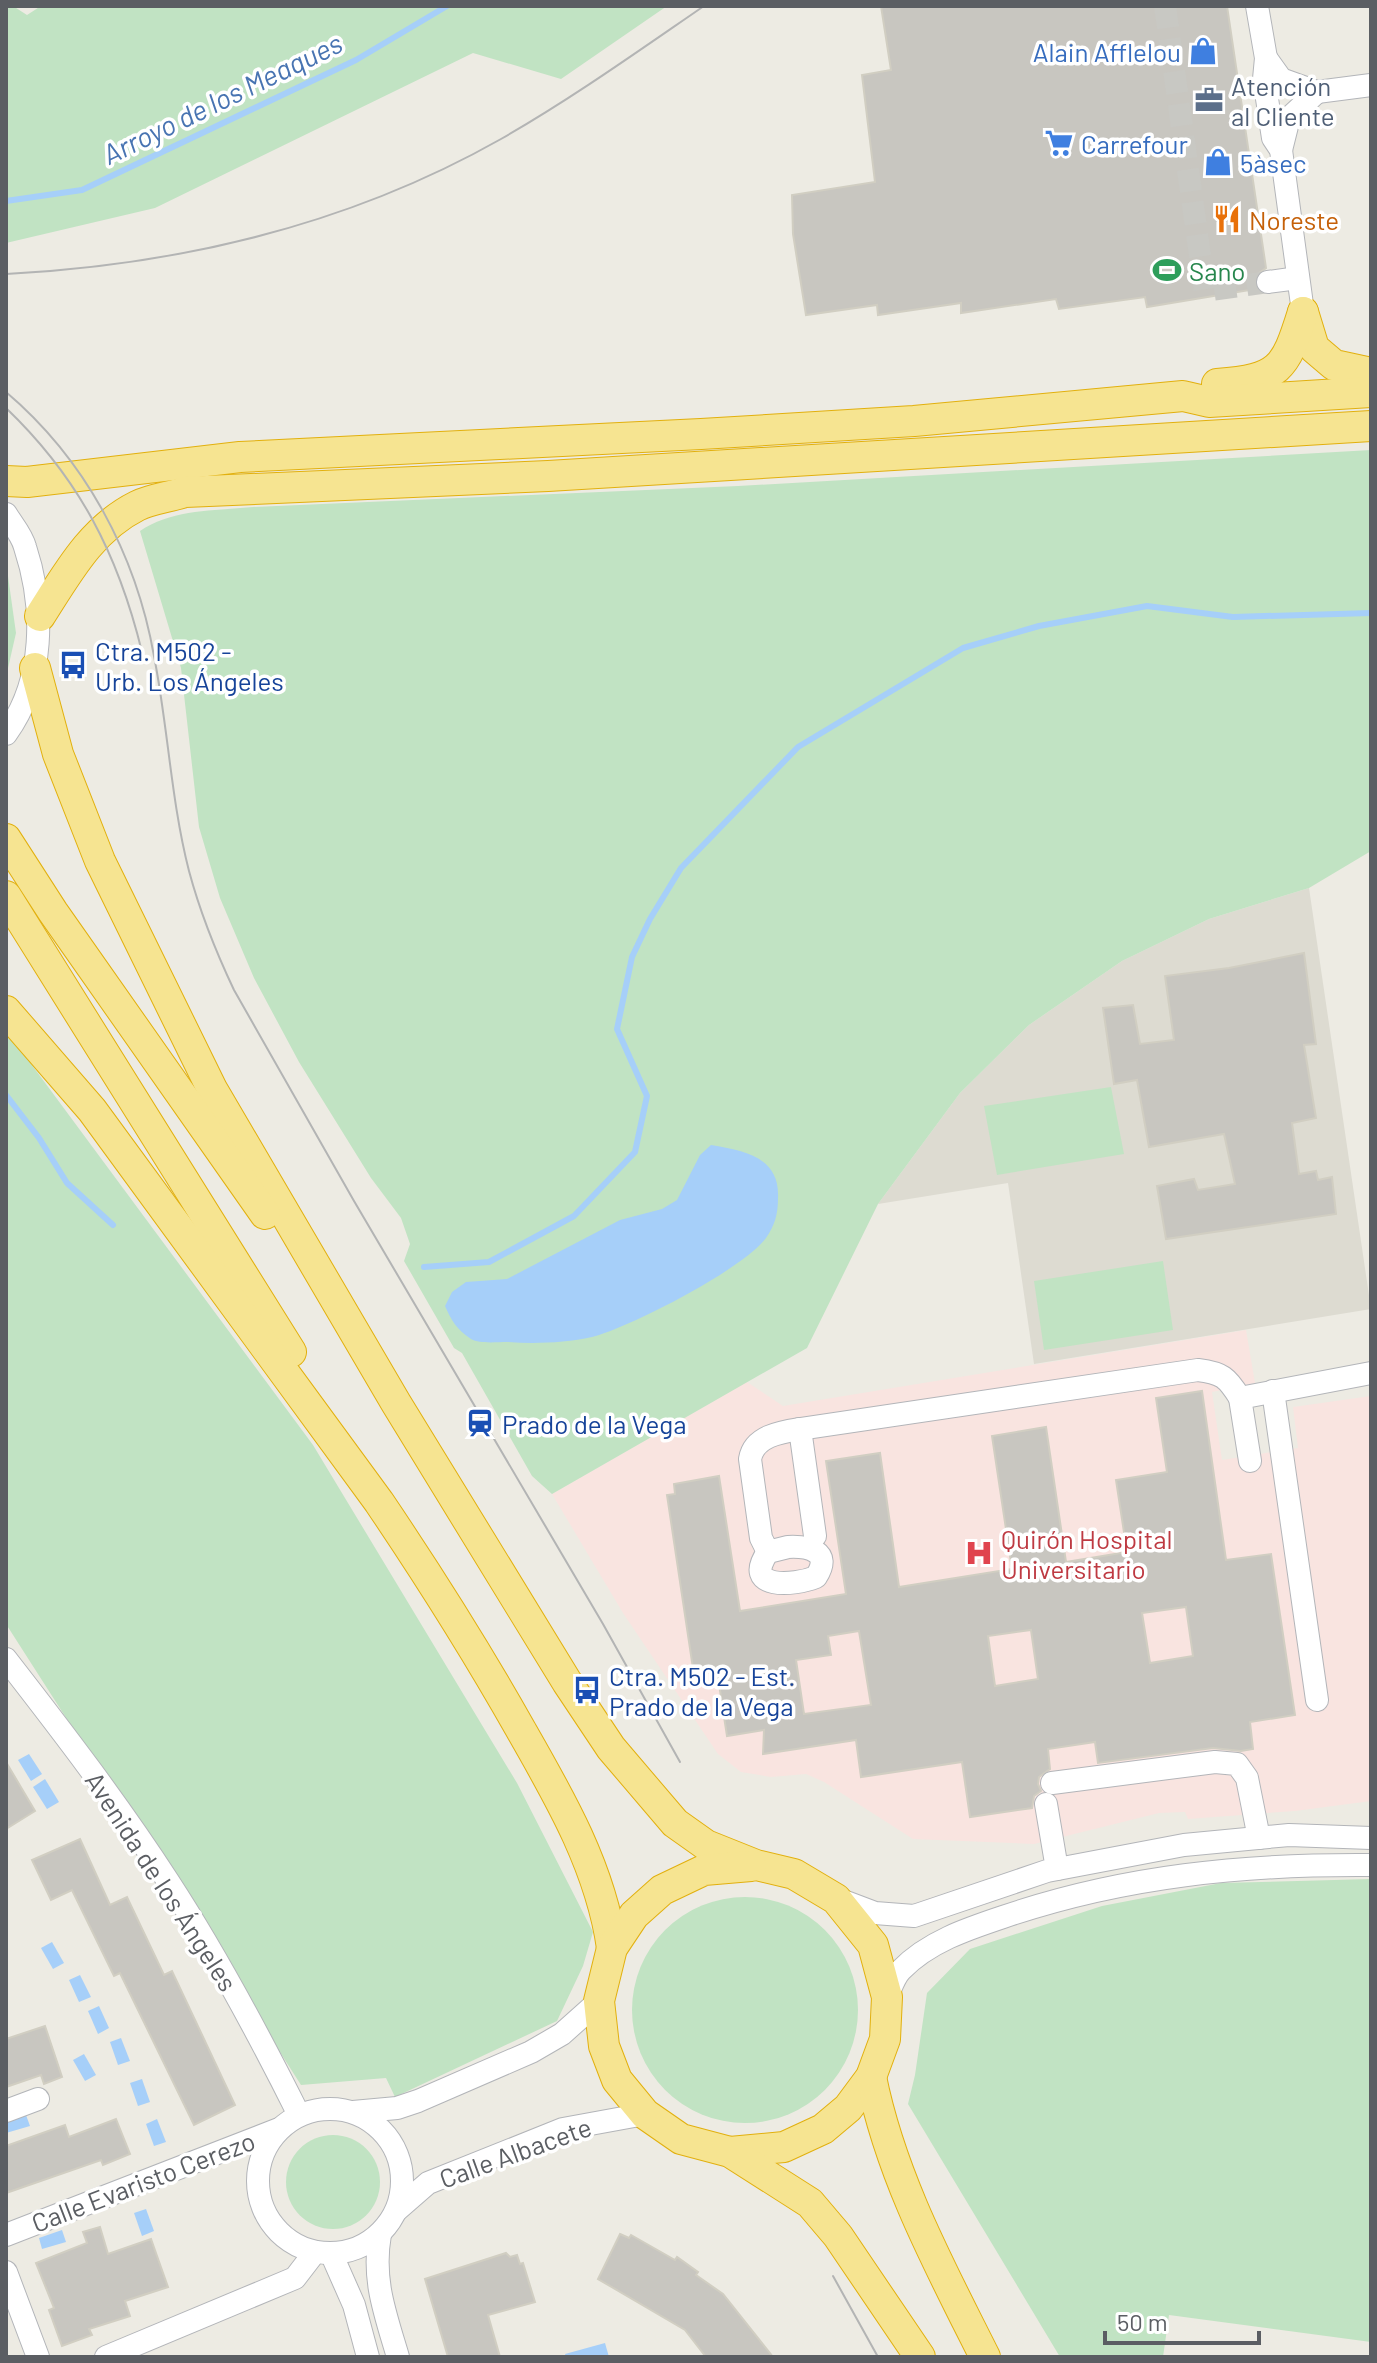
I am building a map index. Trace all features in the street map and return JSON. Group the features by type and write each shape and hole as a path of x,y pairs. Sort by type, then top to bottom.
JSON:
{"highway":[{"path":"1303,312 1314,348 1334,365 1371,373"},
{"path":"1183,396 1207,385 1244,382 1272,373 1290,353 1303,312"},
{"path":"6,481 27,482 240,457 883,423 1183,396 1209,402 1371,392"},
{"path":"40,616 72,564 97,533 138,505 185,492 611,473 1371,426"},
{"path":"35,668 58,754 100,861 212,1089 396,1403 567,1682 611,1748 675,1823 706,1845 756,1865 794,1874 836,1899 873,1945 887,1997 885,2039 871,2077 848,2108 823,2129 784,2147 730,2152"},
{"path":"6,839 62,925 396,1403"},
{"path":"6,896 258,1296 379,1502 484,1665 556,1791 597,1882 607,1912 612,1948"},
{"path":"6,1011 92,1110 379,1502"},
{"path":"756,1865 704,1870 662,1890 634,1915 612,1948 599,2001 604,2046 617,2080 645,2114 681,2139 730,2152 810,2203 838,2236 920,2357"},
{"path":"871,2077 878,2112 905,2189 985,2357"}],"street":[{"path":"1257,6 1266,58 1264,79 1273,138 1281,150"},
{"path":"1266,58 1281,79 1317,92 1371,85"},
{"path":"1303,312 1281,150 1289,118 1317,92"},
{"path":"1268,282 1298,278"},
{"path":"6,514 25,544 40,616 35,668 15,722 6,734"},
{"path":"768,1552 761,1538 751,1454 761,1441 770,1436 800,1429 1198,1370 1218,1373 1230,1382 1240,1398 1250,1461"},
{"path":"1240,1398 1371,1373"},
{"path":"1273,1391 1317,1700"},
{"path":"800,1429 815,1536"},
{"name":"Avenida de los Ángeles","path":"6,1659 90,1767 169,1882 233,1988 299,2115"},
{"path":"1057,1869 1049,1794 1215,1762 1237,1764 1247,1778 1259,1838"},
{"path":"836,1899 875,1913 914,1916 1057,1869 1184,1845 1289,1835 1371,1838"},
{"path":"887,1997 898,1972 925,1950 969,1928 1059,1898 1187,1873 1288,1864 1371,1865"},
{"path":"353,2112 375,2124 391,2142 401,2163 403,2188 396,2211 380,2234 348,2251 323,2253 294,2243 276,2229 264,2211 258,2189 259,2167 266,2146 280,2129 299,2115 317,2110 353,2112 397,2108 418,2101 531,2052 562,2034 599,2001"},
{"path":"6,2111 38,2099"},
{"name":"Calle Albacete","path":"396,2211 428,2183 549,2135 590,2123 645,2114"},
{"name":"Calle Evaristo Cerezo","path":"6,2235 280,2129"},
{"path":"380,2234 375,2260 381,2298 398,2357"},
{"path":"106,2357 295,2278 323,2253"},
{"path":"323,2253 354,2305 368,2357"},
{"path":"6,2272 38,2357"}],"shaded area":[{"path":"1309,888 1371,1309 1034,1364 1008,1183 878,1204 960,1093 1029,1025 1122,961 1209,919"},
{"name":"Quirón Hospital Universitario","path":"1246,1330 1255,1383 1212,1392 1222,1460 1298,1448 1293,1407 1371,1396 1371,1801 1295,1811 1188,1819 1185,1812 1159,1813 1034,1844 913,1839 824,1782 806,1774 771,1777 741,1772 718,1754 623,1613 552,1494 747,1382 783,1406"}],"green space":[{"path":"6,6 13,6 27,15 41,6 667,6 561,79 473,53 155,208 6,243"},
{"path":"1371,450 1371,851 1309,888 1209,919 1122,961 1029,1025 960,1093 878,1204 807,1348 552,1494 532,1476 462,1353 454,1348 404,1261 410,1244 401,1218 371,1178 299,1062 254,978 220,898 199,827 181,668 140,531 180,515 253,507 738,486"},
{"path":"6,562 16,633 6,677"},
{"path":"6,1030 313,1445 517,1783 593,1932 583,1966 557,2021 395,2097 386,2078 301,2085 6,1624"},
{"path":"1111,1087 1124,1154 997,1175 984,1106"},
{"path":"1163,1261 1173,1330 1044,1350 1034,1281"},
{"path":"1371,1879 1371,2342 1169,2315 1163,2357 1060,2357 908,2104 927,1993 970,1949 1102,1906 1221,1883"},
{"path":"745,1897 788,1905 825,1930 850,1967 858,2010 850,2053 825,2090 788,2115 745,2123 702,2115 665,2090 640,2053 632,2010 640,1967 665,1930 702,1905"},
{"path":"333,2135 351,2139 366,2149 376,2164 380,2182 376,2200 366,2215 351,2225 333,2229 315,2225 300,2215 290,2200 286,2182 290,2164 300,2149 315,2139"}],"water":[{"path":"711,1145 758,1158 773,1173 777,1184 777,1209 772,1229 754,1251 735,1265 658,1309 592,1337 550,1342 483,1342 471,1339 455,1324 445,1306 452,1292 466,1282 507,1279 620,1220 662,1209 677,1200 700,1155"},
{"path":"29,1754 42,1774 31,1781 18,1760"},
{"path":"45,1779 59,1802 47,1809 33,1787"},
{"path":"52,1942 64,1963 53,1969 41,1948"},
{"path":"80,1975 91,1997 79,2002 69,1980"},
{"path":"99,2006 109,2028 98,2034 88,2011"},
{"path":"121,2038 130,2061 118,2065 110,2042"},
{"path":"84,2054 96,2075 85,2081 73,2060"},
{"path":"142,2079 150,2102 138,2106 130,2083"},
{"path":"26,2115 30,2126 6,2133 6,2121"},
{"path":"157,2119 166,2142 154,2146 146,2124"},
{"path":"146,2209 154,2231 142,2236 134,2213"},
{"path":"62,2230 66,2242 42,2249 39,2238"},
{"path":"605,2343 609,2357 566,2357 565,2354"}],"building":[{"name":"Carrefour","path":"881,6 1227,6 1266,268 1255,276 1256,289 1147,307 1145,297 1059,309 1056,299 961,313 961,303 878,315 877,305 806,315 793,234 792,195 875,182 862,75 891,70"},
{"path":"1304,953 1316,1044 1304,1045 1316,1118 1292,1123 1299,1174 1316,1171 1318,1180 1332,1177 1336,1214 1166,1239 1157,1186 1194,1179 1198,1190 1235,1184 1224,1134 1149,1147 1137,1080 1114,1084 1103,1008 1133,1005 1140,1044 1174,1040 1165,976 1229,968"},
{"path":"1202,1391 1226,1560 1271,1554 1295,1715 1250,1722 1253,1749 1213,1748 1098,1763 1095,1742 1048,1749 1050,1769 1039,1777 1041,1791 1034,1796 1032,1808 970,1817 962,1762 861,1777 856,1740 763,1754 764,1730 727,1736 717,1671 694,1675 667,1495 675,1494 674,1484 719,1476 740,1611 846,1594 826,1461 880,1453 899,1587 1012,1569 992,1436 1046,1427 1066,1562 1127,1552 1116,1480 1167,1472 1156,1398","holes":["1186,1607 1193,1656 1150,1663 1142,1613","1031,1630 1038,1679 995,1686 988,1636","859,1631 871,1705 804,1714 796,1660 831,1655 828,1636"]},
{"path":"6,1762 35,1811 6,1829"},
{"path":"80,1839 110,1905 127,1897 164,1975 172,1971 235,2105 194,2125 120,1973 114,1976 72,1890 51,1900 32,1860"},
{"path":"45,2026 62,2077 44,2084 41,2075 6,2087 6,2039"},
{"path":"116,2119 130,2154 103,2165 101,2160 6,2193 6,2146 65,2125 69,2137"},
{"path":"100,2227 108,2254 151,2239 168,2287 125,2301 130,2316 89,2329 92,2335 62,2346 49,2310 54,2308 36,2263 87,2243 83,2232"},
{"path":"620,2234 629,2238 631,2235 675,2260 677,2257 698,2272 696,2275 723,2294 773,2357 706,2357 685,2330 598,2279"},
{"path":"506,2253 510,2257 517,2255 520,2264 523,2263 535,2302 488,2315 500,2357 448,2357 425,2279"}],"waterway":[{"name":"Arroyo de los Meaques","path":"6,201 82,190 356,60 447,6"},
{"path":"424,1267 489,1262 574,1216 635,1152 647,1096 617,1029 632,957 650,919 681,868 798,747 963,648 1039,626 1147,606 1233,617 1371,613"},
{"path":"6,1095 39,1138 67,1183 113,1225"}],"tunnel":[{"path":"1165,6 1205,291 1268,282"}],"tram line":[{"path":"6,274 71,269 199,250 323,217 384,195 443,169 527,124 704,6"},
{"path":"6,392 60,447 83,478 120,545 134,581 154,656 189,871 209,932 234,990 680,1762"},
{"path":"6,408 55,462 92,520 121,582 142,652"},
{"path":"833,2276 878,2357"}],"place":[{"name":"Alain Afflelou","path":"1203,51"},
{"name":"Atención al Cliente","path":"1209,100"},
{"name":"Carrefour","path":"1059,143"},
{"name":"5àsec","path":"1218,162"},
{"name":"Noreste","path":"1227,219"},
{"name":"Sano","path":"1167,270"},
{"name":"Ctra. M502 - Urb. Los Ángeles","path":"73,665"},
{"name":"Prado de la Vega","path":"480,1423"},
{"name":"Quirón Hospital Universitario","path":"979,1553"},
{"name":"Ctra. M502 - Est. Prado de la Vega","path":"587,1690"}]}
